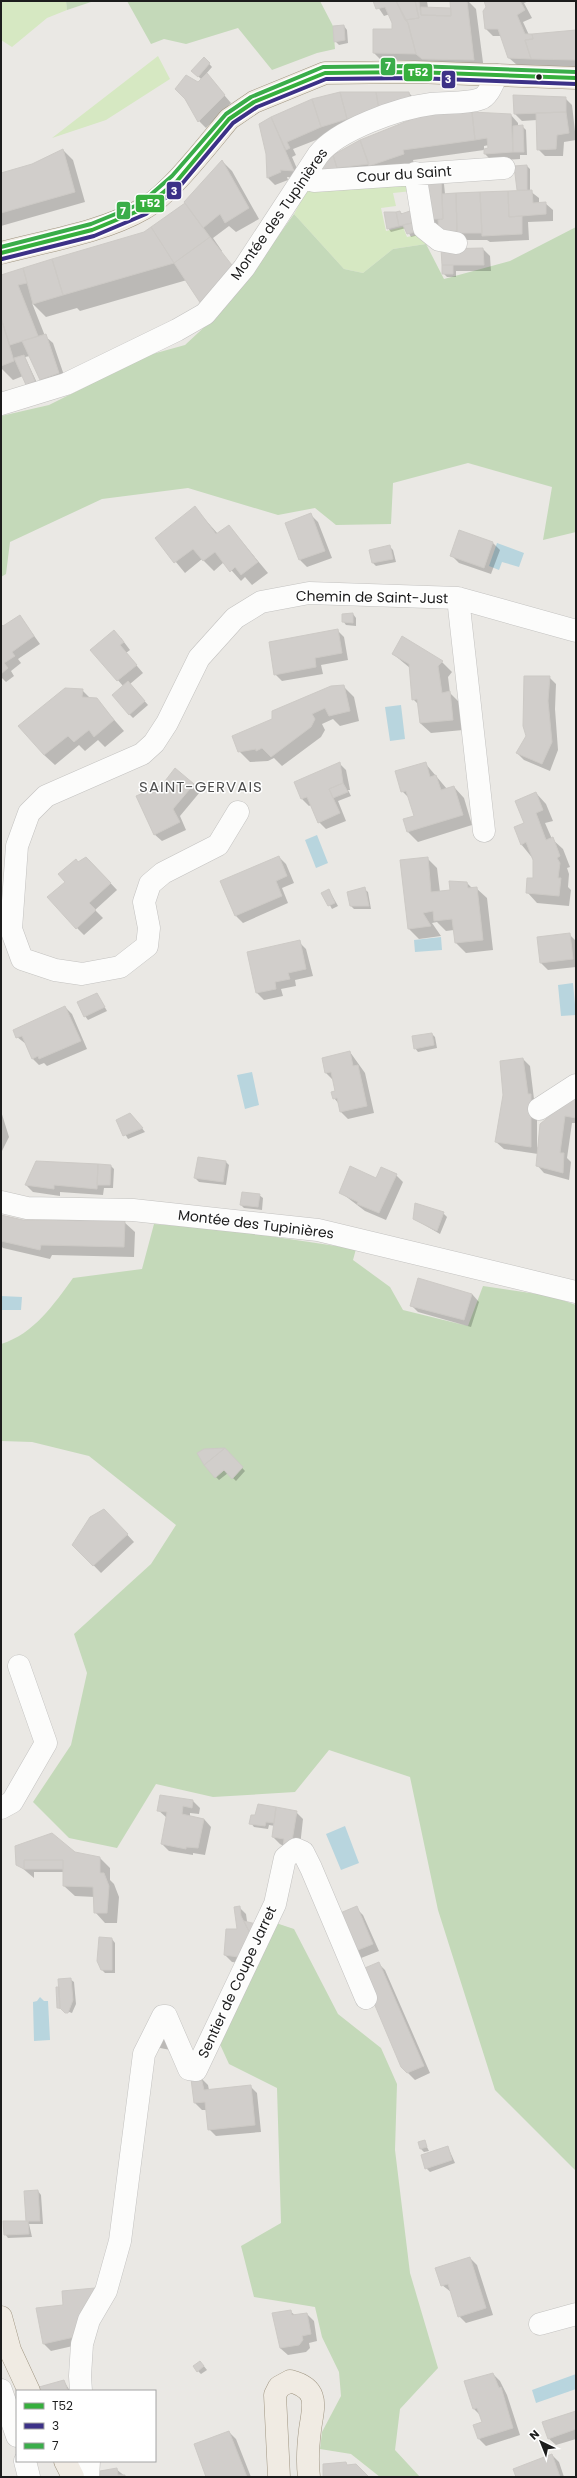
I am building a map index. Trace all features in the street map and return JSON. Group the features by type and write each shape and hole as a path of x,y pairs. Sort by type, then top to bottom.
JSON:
{"main road":[{"path":"1,253 99,227 143,209 158,198 229,119 241,110 311,77 338,72 576,78"},
{"path":"1,2317 10,2350 28,2390"},
{"path":"279,2477 275,2395 280,2387 290,2381 299,2383 309,2391 314,2401 315,2413 309,2440 309,2477"},
{"path":"66,2462 73,2477"}],"street":[{"name":"Montée des Tupinières","path":"1,404 66,384 177,330 205,314 244,268 324,147 342,134 400,112 429,104 481,99 488,92 497,75"},
{"name":"Cour du Saint","path":"304,177 314,181 504,168"},
{"path":"415,173 424,228 439,240 456,243"},
{"name":"Chemin de Saint-Just","path":"238,812 218,845 164,872 150,884 144,902 149,928 147,946 120,967 82,974 56,970 22,959 11,929 17,846 29,813 46,796 142,754 154,743 167,723 200,658 235,618 261,602 310,593 458,598 576,631"},
{"path":"458,598 484,831"},
{"path":"540,1109 576,1085"},
{"name":"Montée des Tupinières","path":"1,1202 27,1208 133,1210 318,1230 576,1292"},
{"path":"1,1808 12,1802 46,1743 18,1666"},
{"name":"Sentier de Coupe Jarret","path":"81,2390 80,2376 82,2344 89,2320 106,2291 120,2241 133,2122 144,2054 156,2027 163,2016 166,2016 189,2069 196,2070 275,1904 284,1858 296,1849 303,1852 311,1868 366,1998"},
{"path":"540,2324 576,2314"},
{"path":"1,2390 16,2433"},
{"path":"25,2462 29,2477"},
{"path":"88,2477 89,2462"}],"green space":[{"path":"1,1 66,1 67,10 47,18 12,47 1,40"},
{"path":"66,1 94,1 67,10"},
{"path":"127,1 320,1 333,26 335,49 317,53 272,70 238,28 186,44 164,39 151,44"},
{"path":"158,56 170,79 106,120 52,138"},
{"path":"403,178 412,191 393,193 396,206 381,208 386,231 403,227 407,237 422,234 426,244 393,249 363,273 344,269 294,214 311,183"},
{"path":"294,214 344,269 363,273 393,249 426,244 444,279 510,261 576,227 576,532 543,540 552,487 468,463 393,483 391,524 336,525 315,508 278,515 188,488 102,499 10,542 6,574 1,577 1,416 49,405 149,355 185,345 213,319 253,271"},
{"path":"154,1224 229,1230 356,1249 353,1260 390,1287 403,1310 468,1326 483,1286 551,1296 576,1305 576,2171 495,2090 438,1910 410,1777 329,1750 295,1792 213,1797 156,1784 117,1848 69,1838 33,1802 71,1745 87,1673 74,1634 151,1564 176,1525 89,1456 32,1442 1,1441 1,1344 24,1333 33,1326 51,1308 73,1278 142,1269"},
{"path":"273,1922 294,1929 338,2014 381,2048 397,2084 395,2150 410,2273 438,2368 400,2409 395,2450 420,2477 380,2477 351,2454 320,2449 322,2432 341,2396 339,2372 322,2337 315,2307 254,2297 241,2246 281,2223 277,2088 229,2064 218,2040"}],"water":[{"path":"497,543 524,553 519,567 502,562 499,570 489,566"},
{"path":"401,705 405,739 390,741 385,707"},
{"path":"317,835 328,863 316,868 305,840"},
{"path":"441,937 442,950 415,952 414,940"},
{"path":"573,983 576,1015 561,1016 558,985"},
{"path":"252,1072 259,1105 245,1109 237,1075"},
{"path":"1,1296 22,1297 21,1310 1,1310"},
{"path":"345,1826 359,1863 341,1870 326,1834"},
{"path":"40,1997 44,2001 48,2001 50,2040 34,2041 33,2002 37,2001"},
{"path":"576,2374 576,2389 536,2403 532,2390"}],"building":[{"path":"373,1 396,1 408,23 416,54 373,53 373,29 392,29 392,23 385,7 376,9"},
{"path":"396,1 415,1 419,18 405,20"},
{"path":"415,1 419,1 421,15 451,16 450,1 467,1 474,60 422,59 416,54 408,23 405,20 419,18"},
{"path":"484,1 520,1 525,10 517,15 525,34 532,34 533,39 525,40 531,59 508,58 498,29 485,29 483,11 486,7"},
{"path":"421,7 451,8 451,16 421,15"},
{"path":"344,25 345,40 334,42 333,26"},
{"path":"576,30 576,60 531,59 525,40 533,39 532,34"},
{"path":"204,57 210,63 198,77 191,71"},
{"path":"207,73 225,95 198,122 185,99 175,89 186,75 198,82"},
{"path":"340,92 347,119 321,127 312,99"},
{"path":"340,92 376,92 379,110 347,119"},
{"path":"376,92 409,92 410,99 379,110"},
{"path":"513,95 566,97 566,112 514,114"},
{"path":"312,99 321,127 287,142 290,148 286,150 271,117"},
{"path":"448,112 472,112 475,140 403,150 404,154 369,166 360,140 420,116"},
{"path":"472,112 511,114 513,152 484,154 484,149 488,148 487,138 475,140"},
{"path":"566,112 569,133 557,135 556,149 537,150 536,113"},
{"path":"271,117 294,171 280,170 281,172 267,178 266,154 259,124"},
{"path":"523,125 524,152 513,152 513,126"},
{"path":"360,140 369,164 337,168 333,155"},
{"path":"63,149 75,192 1,213 1,173 32,164"},
{"path":"333,155 339,174 321,169"},
{"path":"222,160 249,208 225,223 220,214 203,228 184,202"},
{"path":"527,165 527,190 517,190 514,166"},
{"path":"441,179 443,219 429,219 425,181"},
{"path":"532,190 533,203 546,202 546,214 509,217 508,191"},
{"path":"508,191 509,217 522,216 522,234 482,236 480,192"},
{"path":"480,192 482,233 457,233 456,193"},
{"path":"456,193 457,231 439,232 438,220 443,219 442,194"},
{"path":"185,203 210,237 174,263 151,227"},
{"path":"413,210 416,222 399,226 396,212 400,211 401,214"},
{"path":"384,212 396,212 399,226 387,229"},
{"path":"416,222 420,231 407,234 403,225"},
{"path":"151,227 174,263 63,295 52,259 144,232"},
{"path":"210,237 235,269 201,304 174,263"},
{"path":"483,248 484,265 442,265 441,249"},
{"path":"52,259 63,295 33,304 23,268"},
{"path":"442,265 453,265 453,274 442,274"},
{"path":"23,268 27,283 18,285 38,336 10,345 1,318 1,275"},
{"path":"1,318 14,361 1,366"},
{"path":"46,334 59,373 40,380 22,341"},
{"path":"24,355 35,381 26,385 14,358"},
{"path":"195,506 216,534 229,525 258,562 241,575 235,567 230,572 215,552 203,561 193,549 174,563 155,538"},
{"path":"311,513 325,551 299,560 285,523"},
{"path":"459,530 493,542 484,568 450,556"},
{"path":"390,545 393,559 372,563 369,550"},
{"path":"353,613 353,623 342,622 342,614"},
{"path":"20,615 34,636 12,652 15,656 4,663 8,668 1,674 1,624 3,626"},
{"path":"338,629 342,653 315,658 316,667 274,675 269,642"},
{"path":"114,630 124,642 120,645 137,665 117,681 90,650"},
{"path":"402,636 443,661 438,666 442,693 450,691 453,720 420,723 417,699 412,700 409,664 392,654"},
{"path":"524,676 550,676 548,701 552,742 542,764 516,753 526,736 523,726"},
{"path":"128,681 145,701 129,715 112,695"},
{"path":"344,685 350,711 329,716 325,708 312,714 315,719 311,727 271,757 262,748 256,751 256,749 238,752 232,736 272,719 272,711 331,686"},
{"path":"65,688 83,689 82,697 97,698 114,720 94,737 89,730 74,742 68,736 44,755 18,726"},
{"path":"340,762 343,783 329,789 340,813 318,823 307,797 301,799 294,782"},
{"path":"426,762 430,777 436,775 441,790 454,786 463,815 407,832 403,819 414,816 406,791 401,792 395,771"},
{"path":"175,768 194,784 173,809 180,822 154,835 136,796 162,785"},
{"path":"343,783 348,792 333,798 329,789"},
{"path":"536,792 543,810 536,813 546,840 553,837 560,856 557,858 560,863 558,878 561,878 559,896 526,893 527,878 533,878 533,860 526,842 521,845 514,827 524,823 515,801"},
{"path":"279,856 287,876 276,881 282,896 235,916 220,881"},
{"path":"86,857 111,883 89,903 96,910 76,929 47,897 65,882 58,874 76,859 78,862"},
{"path":"428,857 431,892 450,890 449,881 467,882 468,888 477,887 483,940 455,943 452,919 434,921 433,911 423,913 431,926 408,929 400,860"},
{"path":"365,887 369,906 350,906 347,892"},
{"path":"329,889 335,903 328,906 321,893"},
{"path":"570,933 573,959 540,963 537,937"},
{"path":"300,940 306,969 288,973 290,979 275,982 276,989 256,993 247,952"},
{"path":"97,993 105,1007 84,1017 77,1002"},
{"path":"65,1006 81,1041 39,1059 38,1056 32,1059 22,1036 16,1038 13,1030"},
{"path":"432,1033 434,1045 414,1049 412,1036"},
{"path":"350,1051 353,1066 358,1065 367,1106 340,1112 337,1098 333,1099 331,1092 335,1091 331,1072 325,1073 322,1058"},
{"path":"523,1058 528,1094 531,1094 531,1147 495,1142 503,1095 500,1061"},
{"path":"576,1094 576,1118 565,1116 560,1153 564,1153 563,1173 536,1166 540,1124"},
{"path":"130,1113 143,1128 123,1136 116,1120"},
{"path":"198,1157 226,1161 223,1182 194,1178"},
{"path":"36,1161 98,1164 97,1189 54,1185 54,1189 25,1185"},
{"path":"98,1164 111,1165 110,1185 97,1185"},
{"path":"350,1166 376,1178 381,1167 397,1174 379,1213 357,1204 358,1202 339,1193"},
{"path":"242,1192 260,1194 258,1207 240,1205"},
{"path":"415,1203 444,1212 437,1231 413,1219"},
{"path":"1,1215 23,1220 125,1221 124,1247 41,1245 40,1250 1,1241"},
{"path":"418,1278 472,1294 464,1320 410,1306"},
{"path":"225,1448 204,1465 197,1453 204,1449"},
{"path":"225,1448 243,1467 232,1479 224,1470 215,1478 204,1465"},
{"path":"104,1509 128,1534 93,1566 72,1545 90,1517"},
{"path":"160,1795 193,1800 192,1808 183,1806 182,1814 204,1819 198,1848 186,1847 186,1849 161,1844 167,1812 157,1811"},
{"path":"258,1804 276,1807 274,1823 266,1822 265,1826 249,1824 251,1815 255,1815"},
{"path":"276,1807 297,1811 292,1841 283,1849 284,1839 272,1837"},
{"path":"52,1833 75,1852 100,1857 100,1873 104,1873 109,1886 107,1913 94,1913 93,1887 63,1886 63,1860 24,1860 24,1869 16,1865 15,1846"},
{"path":"24,1860 63,1860 63,1869 24,1869"},
{"path":"240,1906 241,1916 254,1941 245,1958 224,1955 226,1929 237,1929 234,1907"},
{"path":"357,1906 373,1944 348,1954 333,1916"},
{"path":"244,1921 260,1925 253,1940"},
{"path":"99,1937 112,1938 112,1970 101,1970 97,1961"},
{"path":"379,1962 424,2066 407,2073 401,2067 360,1970"},
{"path":"71,1978 73,2000 68,2013 65,2013 60,2008 58,1979"},
{"path":"56,1987 59,1987 60,2008 57,2008"},
{"path":"201,2077 204,2090 251,2085 255,2125 208,2130 205,2102 194,2103 191,2079"},
{"path":"425,2140 427,2147 420,2149 418,2142"},
{"path":"448,2146 452,2160 425,2169 421,2155"},
{"path":"38,2190 40,2221 26,2221 24,2191"},
{"path":"3,2221 28,2221 29,2234 4,2235"},
{"path":"470,2257 486,2308 458,2317 448,2284 441,2286 435,2268"},
{"path":"95,2288 79,2336 43,2344 36,2308 63,2305 62,2291"},
{"path":"291,2310 292,2315 307,2313 311,2334 302,2336 303,2340 299,2345 280,2348 272,2313"},
{"path":"200,2361 204,2366 197,2372 193,2366"},
{"path":"493,2373 499,2388 501,2387 513,2428 478,2439 473,2425 482,2422 477,2408 473,2409 464,2381"},
{"path":"64,2380 68,2390 40,2390 39,2387"},
{"path":"576,2411 576,2429 548,2439 542,2422"},
{"path":"229,2431 247,2477 206,2477 194,2444"},
{"path":"552,2454 560,2477 516,2477 513,2469"},
{"path":"346,2462 347,2465 356,2464 369,2477 323,2477 323,2464"},
{"path":"117,2468 118,2475 125,2475 125,2477 100,2477 100,2471"}],"transit line":[{"name":"7","path":"1,247 91,224 140,204 172,176 226,114 251,97 323,67 415,66 576,72"},
{"name":"T52","path":"1,253 92,230 143,209 177,181 229,119 254,102 325,73 415,72 576,78"},
{"name":"3","path":"2,259 94,236 146,214 181,185 233,123 257,107 326,79 415,78 576,84"}],"district":[{"name":"SAINT-GERVAIS","path":"201,786"}]}
